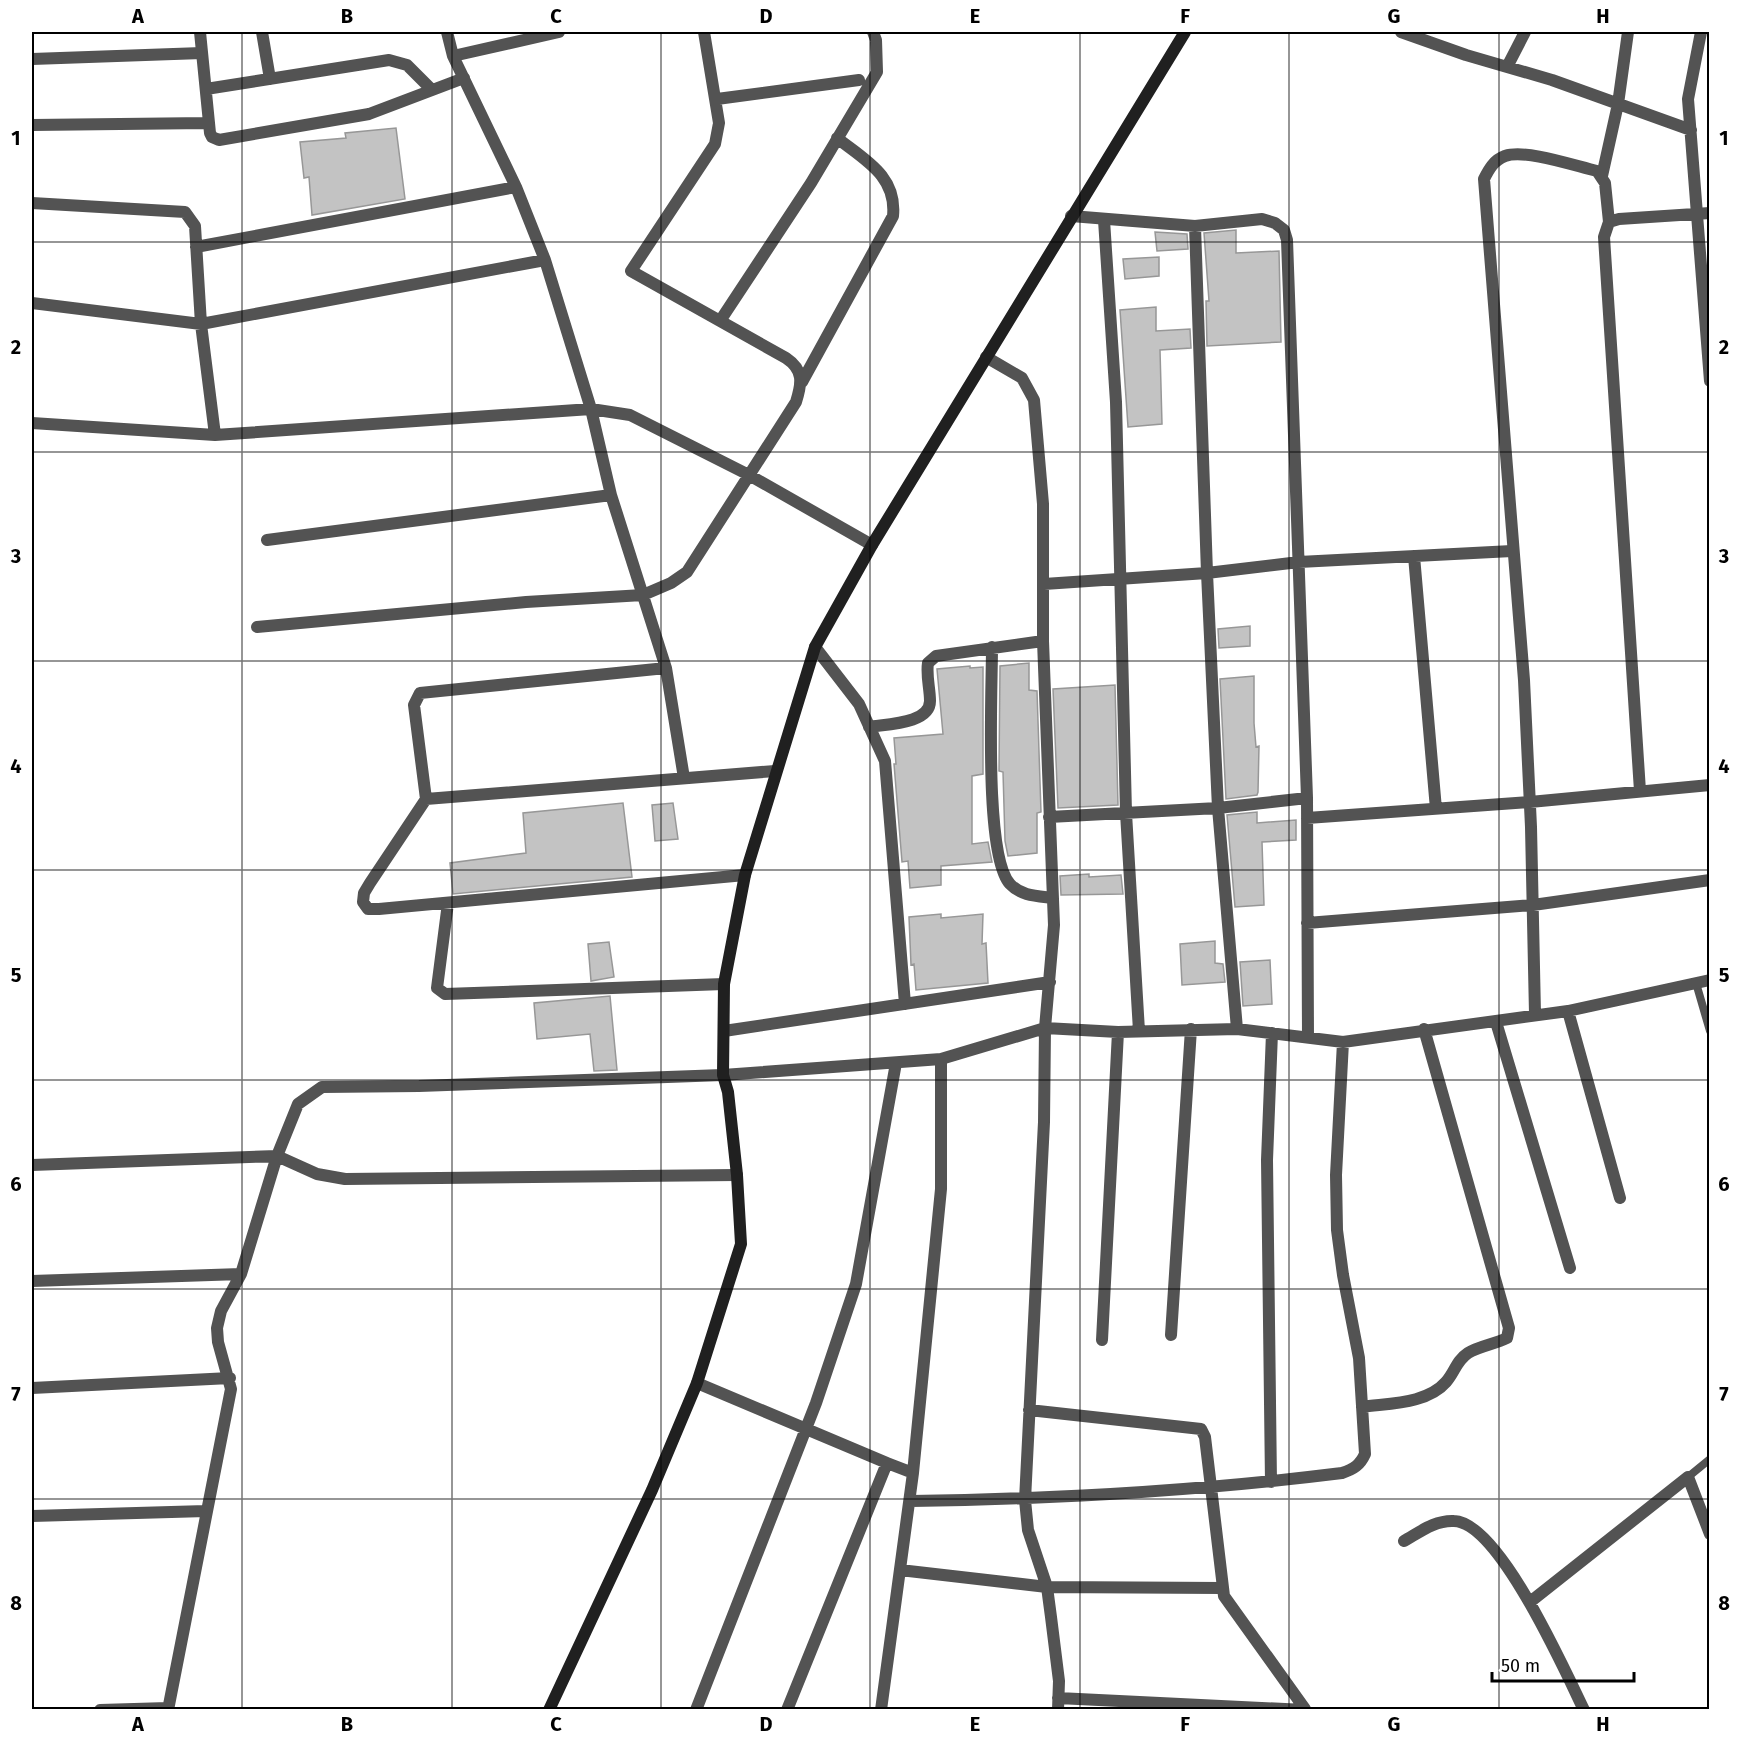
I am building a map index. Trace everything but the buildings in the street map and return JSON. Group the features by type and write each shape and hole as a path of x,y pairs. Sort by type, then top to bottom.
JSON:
{"main road":[{"path":"549,1710 652,1490 697,1383 741,1244 737,1175 728,1092 723,1075 724,984 745,875 775,771 815,647 872,544 1185,32"}],"street":[{"path":"200,32 208,123 212,137 219,140 369,114 464,78"},
{"path":"262,32 270,79"},
{"path":"447,32 453,56 516,187 545,260 591,409 611,495 666,668 684,778"},
{"path":"453,56 559,32"},
{"path":"704,32 717,99 719,123 715,144 631,271 795,364 802,382"},
{"path":"720,321 877,72 876,40 873,32"},
{"path":"1401,32 1691,130"},
{"path":"1507,67 1525,32"},
{"path":"1628,32 1618,104 1602,176 1609,222 1604,237 1640,791"},
{"path":"1704,35 1688,99 1703,213 1710,381"},
{"path":"32,58 202,53"},
{"path":"206,89 388,60 407,65 432,90"},
{"path":"717,99 859,80"},
{"path":"32,125 208,123"},
{"path":"257,627 526,602 643,595 671,584 687,572 796,402 802,382 893,216 895,199 888,184 878,171 837,138"},
{"path":"1535,1014 1530,802 1484,179 1490,166 1506,156 1532,156 1597,171 1602,176"},
{"path":"196,247 516,187"},
{"path":"32,203 185,212 194,221 201,324 215,435"},
{"path":"1609,222 1703,213"},
{"path":"1071,216 1195,226 1262,219 1275,223 1284,230 1287,240 1307,798 1308,1037"},
{"path":"1104,220 1116,402 1126,813 1139,1031"},
{"path":"1195,226 1218,808 1237,1029"},
{"path":"32,303 201,324 545,260"},
{"path":"986,357 1022,378 1034,400 1043,504 1043,641 1054,926 1045,1028 1041,1197 1024,1500 1028,1530 1047,1587 1059,1681 1058,1704 1305,1709"},
{"path":"32,423 215,435 591,409 630,415 749,475 872,544"},
{"path":"267,540 611,495"},
{"path":"1044,584 1207,573 1299,562 1512,551"},
{"path":"1414,556 1436,809"},
{"path":"869,727 918,718 927,712 930,704 927,663 936,656 1043,641"},
{"path":"815,647 859,704 885,761 905,1004"},
{"path":"992,647 991,775 998,855 1008,882 1020,893 1053,898"},
{"path":"666,668 420,693 414,705 426,799 370,883 364,893 363,902 368,909 379,909 745,875"},
{"path":"426,799 775,771"},
{"path":"1307,818 1530,802 1710,784"},
{"path":"1049,817 1218,808 1307,798"},
{"path":"1307,923 1533,905 1710,880"},
{"path":"448,903 437,988 445,994 724,984"},
{"path":"100,1710 168,1709 231,1389 230,1378 218,1342 217,1328 221,1311 241,1274 277,1156 298,1104 312,1093 329,1085 419,1086 723,1075 896,1063 941,1059 1045,1028 1118,1032 1237,1029 1343,1042 1424,1029 1496,1022 1535,1014 1568,1011 1710,980"},
{"path":"724,1030 1050,982"},
{"path":"1568,1011 1620,1198"},
{"path":"1496,1022 1570,1268"},
{"path":"1172,1335 1191,1029"},
{"path":"1362,1407 1423,1398 1437,1391 1447,1381 1457,1361 1472,1351 1508,1338 1509,1328 1424,1029"},
{"path":"1102,1340 1118,1032"},
{"path":"1271,1482 1267,1160 1272,1033"},
{"path":"911,1501 1024,1500 1210,1489 1342,1473 1354,1469 1362,1462 1365,1454 1359,1358 1337,1230 1336,1175 1343,1042"},
{"path":"881,1710 911,1501 941,1189 941,1059"},
{"path":"696,1710 806,1430 856,1284 896,1063"},
{"path":"32,1165 277,1156 317,1174 345,1179 737,1175"},
{"path":"32,1281 241,1274"},
{"path":"32,1388 230,1378"},
{"path":"697,1383 913,1473"},
{"path":"1029,1410 1201,1429 1205,1437 1222,1588 1227,1603 1305,1709"},
{"path":"787,1710 887,1463"},
{"path":"1530,1602 1688,1477 1710,1534"},
{"path":"32,1515 206,1511"},
{"path":"1404,1541 1438,1522 1457,1520 1476,1532 1504,1560 1530,1602 1584,1710"},
{"path":"900,1570 1047,1587 1222,1588"}],"lane":[{"path":"1696,983 1710,1030"},
{"path":"1688,1477 1710,1459"}]}
